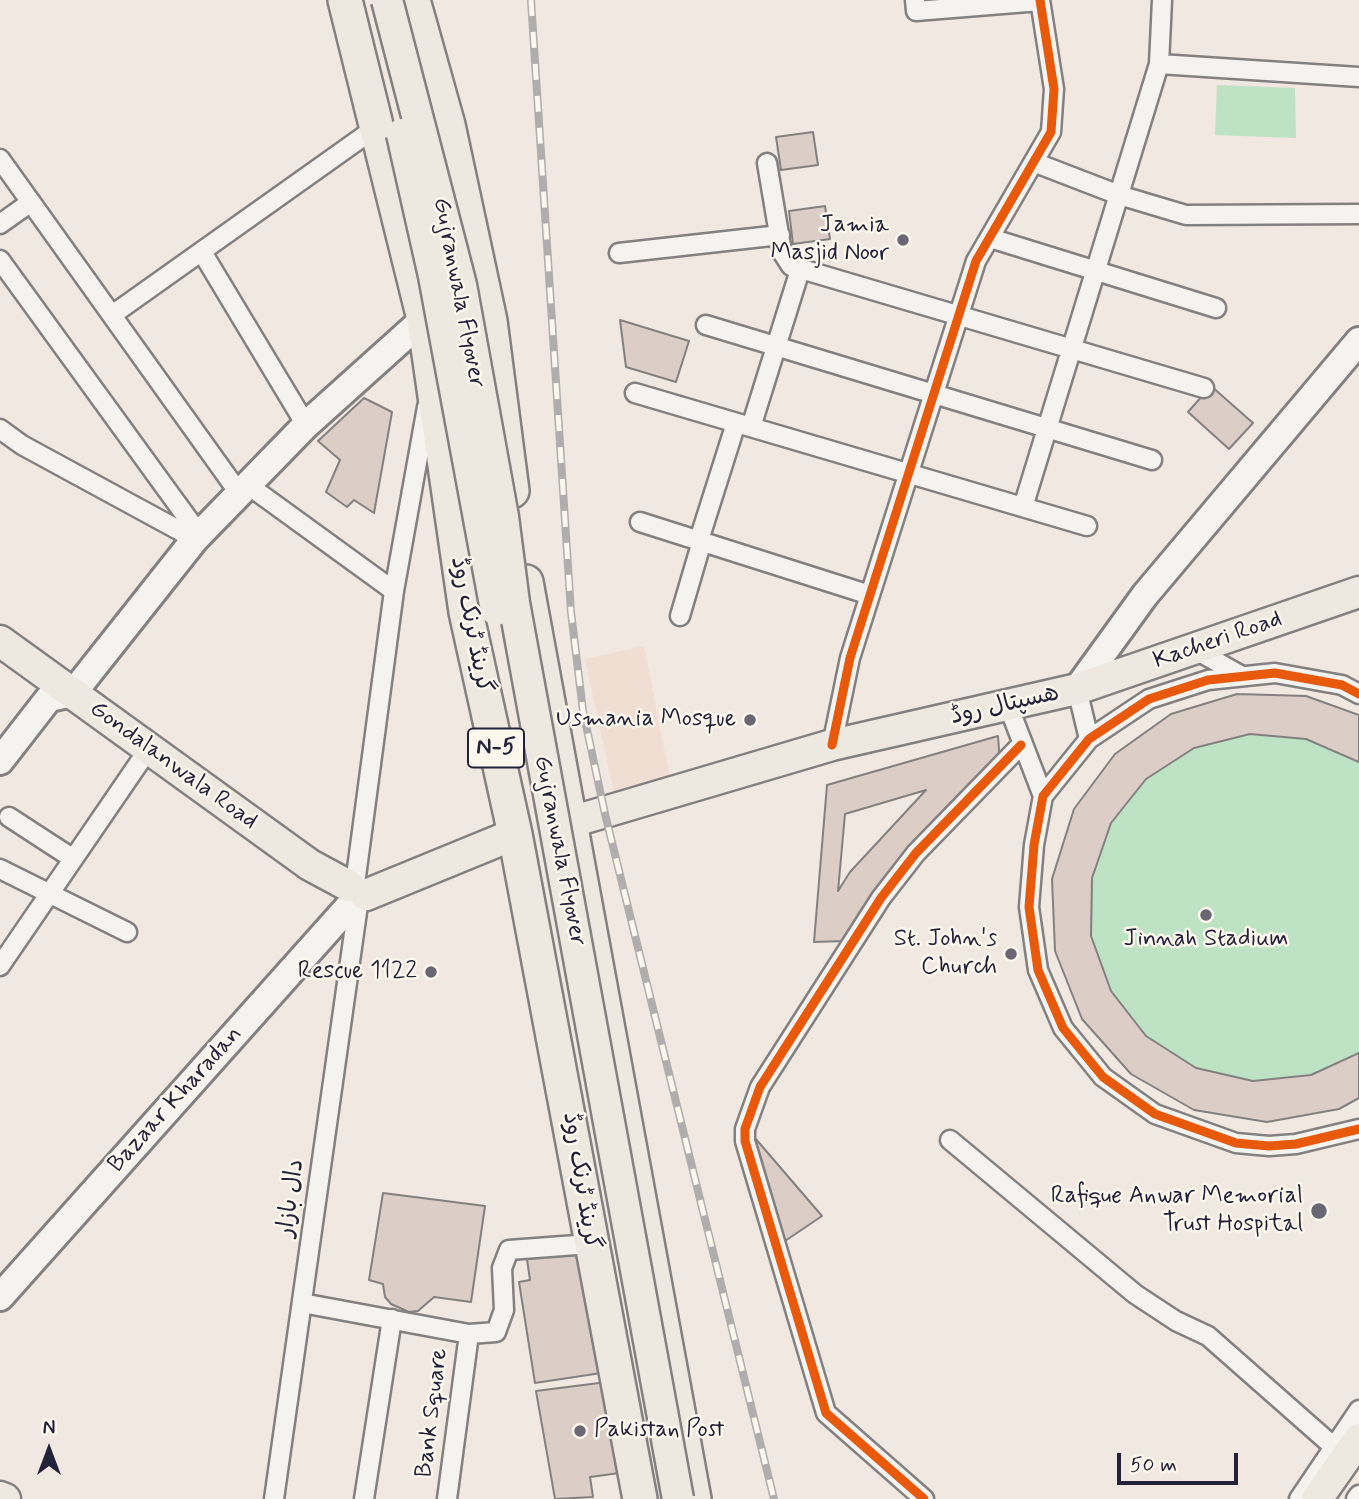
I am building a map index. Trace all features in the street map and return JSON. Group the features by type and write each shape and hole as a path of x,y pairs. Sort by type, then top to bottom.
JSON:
{"highway":[{"name":"گرینڈ ٹرنک روڈ","path":"345,0 424,319 467,612 515,834 640,1499"},
{"name":"N-5","path":"413,0 448,125 490,321 529,605 620,1082 694,1499"},
{"path":"467,612 529,605"},
{"path":"566,1099 620,1082"}],"main road":[{"name":"Gujranwala Flyover","path":"369,0 420,207 434,276 658,1499"},
{"name":"Gujranwala Flyover","path":"387,0 461,285 503,517 514,603 678,1499"},
{"name":"Kacheri Road","path":"1077,689 1359,592"},
{"name":"Gondalanwala Road","path":"0,641 141,760 285,862 354,896"},
{"name":"Gondalanwala Road","path":"0,664 61,695 354,896"},
{"name":"ھسپتال روڈ","path":"571,822 832,745 1077,689"},
{"path":"354,896 515,834"},
{"path":"1317,1499 1351,1447"},
{"path":"1328,1499 1351,1447"}],"street":[{"path":"832,745 850,658 976,261 1051,132 1054,89 1040,0 916,11 915,0"},
{"path":"1023,507 1159,64 1162,0"},
{"path":"1159,64 1359,77"},
{"path":"112,315 378,126"},
{"path":"0,159 112,315 244,489 394,591"},
{"path":"768,163 785,260 800,270 1204,388"},
{"path":"1035,163 1119,195 1186,215 1359,214"},
{"path":"0,224 31,202"},
{"path":"619,254 780,234"},
{"path":"990,238 1216,308"},
{"path":"202,252 306,425"},
{"path":"0,260 197,537"},
{"path":"680,616 700,541 775,347 800,270"},
{"path":"0,761 61,695 197,537 306,425 424,319"},
{"path":"706,325 1152,460"},
{"name":"ھسپتال روڈ","path":"1077,689 1145,594 1359,341"},
{"name":"دال بازار","path":"274,1499 394,591 432,379"},
{"path":"635,393 1087,526"},
{"path":"0,429 23,445 197,537"},
{"path":"640,522 870,595"},
{"path":"1194,649 1242,676"},
{"path":"1359,694 1342,685 1275,673 1208,680 1149,699 1089,738 1043,796 1034,845 1029,908 1038,970 1063,1028 1103,1077 1155,1114 1236,1143 1296,1144 1359,1129"},
{"path":"1077,689 1089,738"},
{"path":"1008,705 1021,745 1043,796"},
{"path":"924,1499 826,1413 746,1141 745,1129 760,1087 881,898 916,853 1021,745"},
{"path":"0,966 48,892 141,760"},
{"path":"9,817 72,858"},
{"path":"0,869 127,932"},
{"name":"Bazaar Kharadan","path":"0,1297 354,896"},
{"path":"950,1140 1135,1294 1177,1321 1208,1336 1351,1447"},
{"path":"302,1303 468,1334 496,1332 504,1310 503,1257 509,1250 590,1244"},
{"path":"364,1499 392,1319"},
{"name":"Bank Square","path":"447,1499 468,1334"},
{"path":"1299,1499 1351,1447 1359,1410"},
{"path":"893,1473 900,1499"},
{"path":"1356,1499 1359,1494"}],"shaded area":[{"path":"644,646 672,789 616,803 585,659"}],"green space":[{"path":"1217,85 1295,88 1296,138 1215,135"},
{"name":"Jinnah Stadium","path":"1237,694 1306,696 1359,715 1359,1098 1339,1109 1267,1122 1194,1110 1131,1074 1082,1019 1055,951 1052,879 1074,809 1115,754 1171,714"}],"building":[{"path":"813,132 818,165 781,170 776,137"},
{"path":"825,206 830,239 793,244 789,211"},
{"path":"620,320 689,341 676,382 626,367"},
{"path":"1211,386 1253,423 1229,449 1188,412"},
{"path":"364,398 392,412 374,513 354,500 347,507 326,492 340,460 318,441"},
{"path":"1237,694 1306,696 1359,715 1359,762 1306,739 1250,734 1194,748 1146,779 1111,823 1092,878 1091,936 1111,991 1146,1036 1196,1068 1253,1081 1311,1075 1359,1053 1359,1098 1339,1109 1267,1122 1194,1110 1131,1074 1082,1019 1055,951 1052,879 1074,809 1115,754 1171,714"},
{"path":"998,736 1000,763 985,771 875,889 844,941 814,942 827,785","holes":["926,790 850,872 838,891 845,814"]},
{"path":"755,1138 822,1216 785,1241"},
{"path":"383,1193 485,1206 471,1302 434,1297 418,1311 409,1312 391,1304 385,1297 383,1284 369,1280"},
{"path":"589,1250 608,1372 535,1383 519,1282 530,1280 527,1259"},
{"name":"Pakistan Post","path":"607,1382 627,1472 590,1477 593,1497 555,1499 536,1391"}],"railway":[{"path":"531,0 571,612 583,711 605,814 774,1499"}],"cycle path":[{"path":"832,745 850,658 976,261 1051,132 1054,89 1040,0"},
{"path":"1359,694 1342,685 1275,673 1208,680 1149,699 1089,739 1043,796 1034,845 1029,907 1038,970 1063,1028 1103,1077 1155,1114 1236,1143 1269,1146 1296,1144 1359,1129"},
{"path":"924,1499 826,1413 745,1141 745,1129 760,1087 881,898 916,853 1021,745"}],"place":[{"name":"Jamia Masjid Noor","path":"903,240"},
{"name":"Usmania Mosque","path":"750,720"},
{"name":"Jinnah Stadium","path":"1206,915"},
{"name":"St. John's Church","path":"1011,954"},
{"name":"Rescue 1122","path":"431,972"},
{"name":"Rafique Anwar Memorial Trust Hospital","path":"1319,1211"},
{"name":"Pakistan Post","path":"580,1431"}]}
